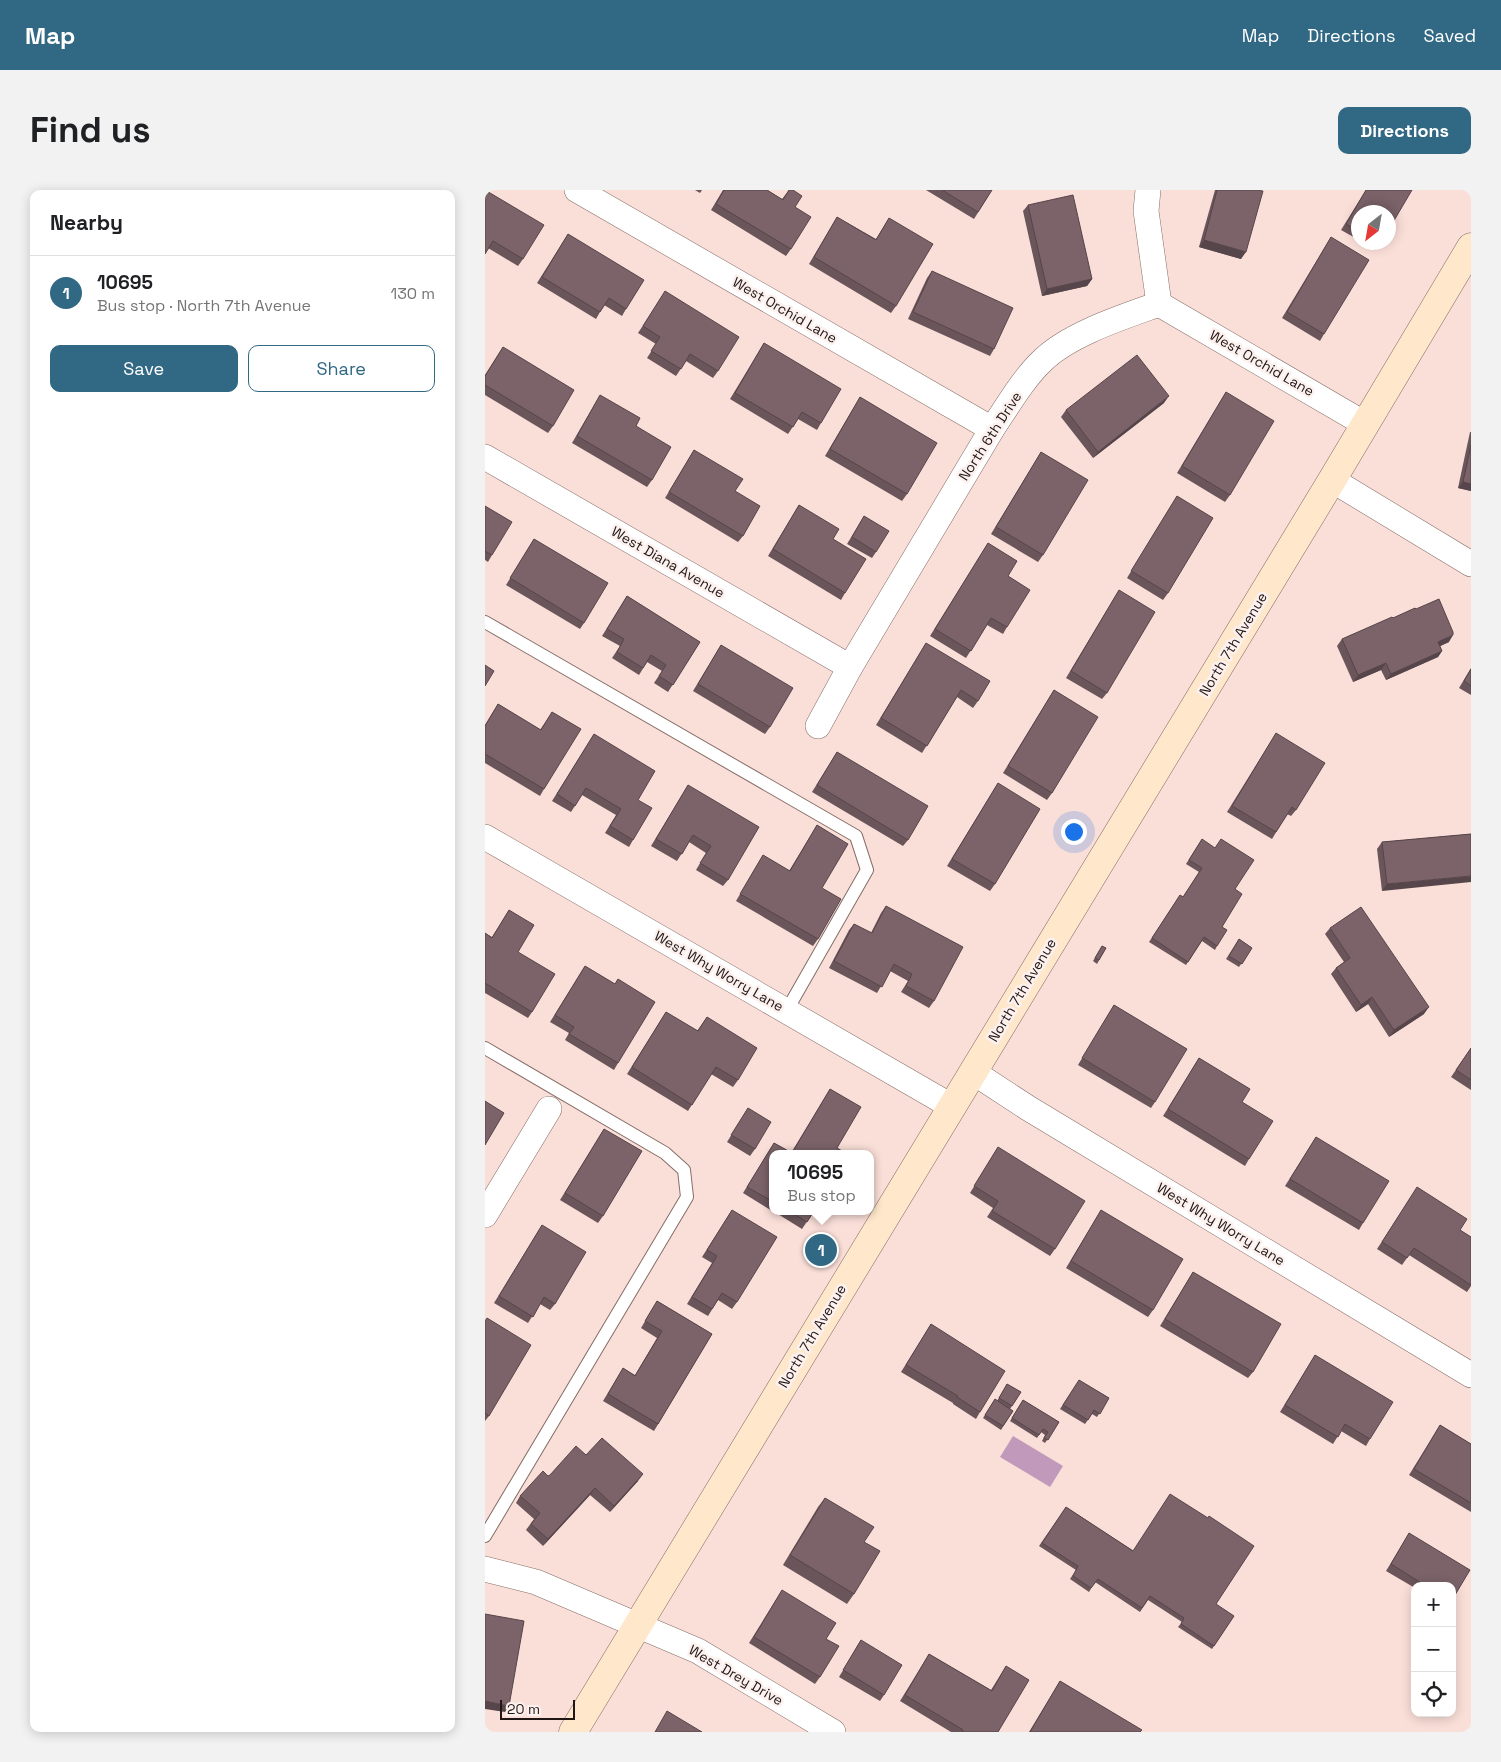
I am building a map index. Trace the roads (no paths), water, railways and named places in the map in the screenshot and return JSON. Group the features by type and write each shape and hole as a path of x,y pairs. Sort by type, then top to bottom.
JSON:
{"main road":[{"name":"North 7th Avenue","path":"573,1732 1332,480 1471,247"}],"street":[{"name":"West Orchid Lane","path":"577,190 992,429"},
{"path":"1148,190 1147,210 1159,304"},
{"name":"West Orchid Lane","path":"1159,304 1365,424"},
{"name":"North 6th Drive","path":"818,726 850,667 992,429 1016,393 1042,361 1068,341 1159,304"},
{"name":"West Diana Avenue","path":"485,457 850,667"},
{"path":"1332,480 1471,564"},
{"name":"West Why Worry Lane","path":"485,837 951,1106"},
{"name":"West Why Worry Lane","path":"973,1072 1028,1108 1471,1375"},
{"path":"485,1215 549,1109"},
{"name":"West Drey Drive","path":"485,1569 536,1582 698,1651 833,1732"}],"lane":[{"path":"485,622 856,836 867,870 787,1010"},
{"path":"485,1048 665,1153 684,1170 687,1197 485,1536"}],"place":[{"name":"10695","path":"821,1250"}]}
